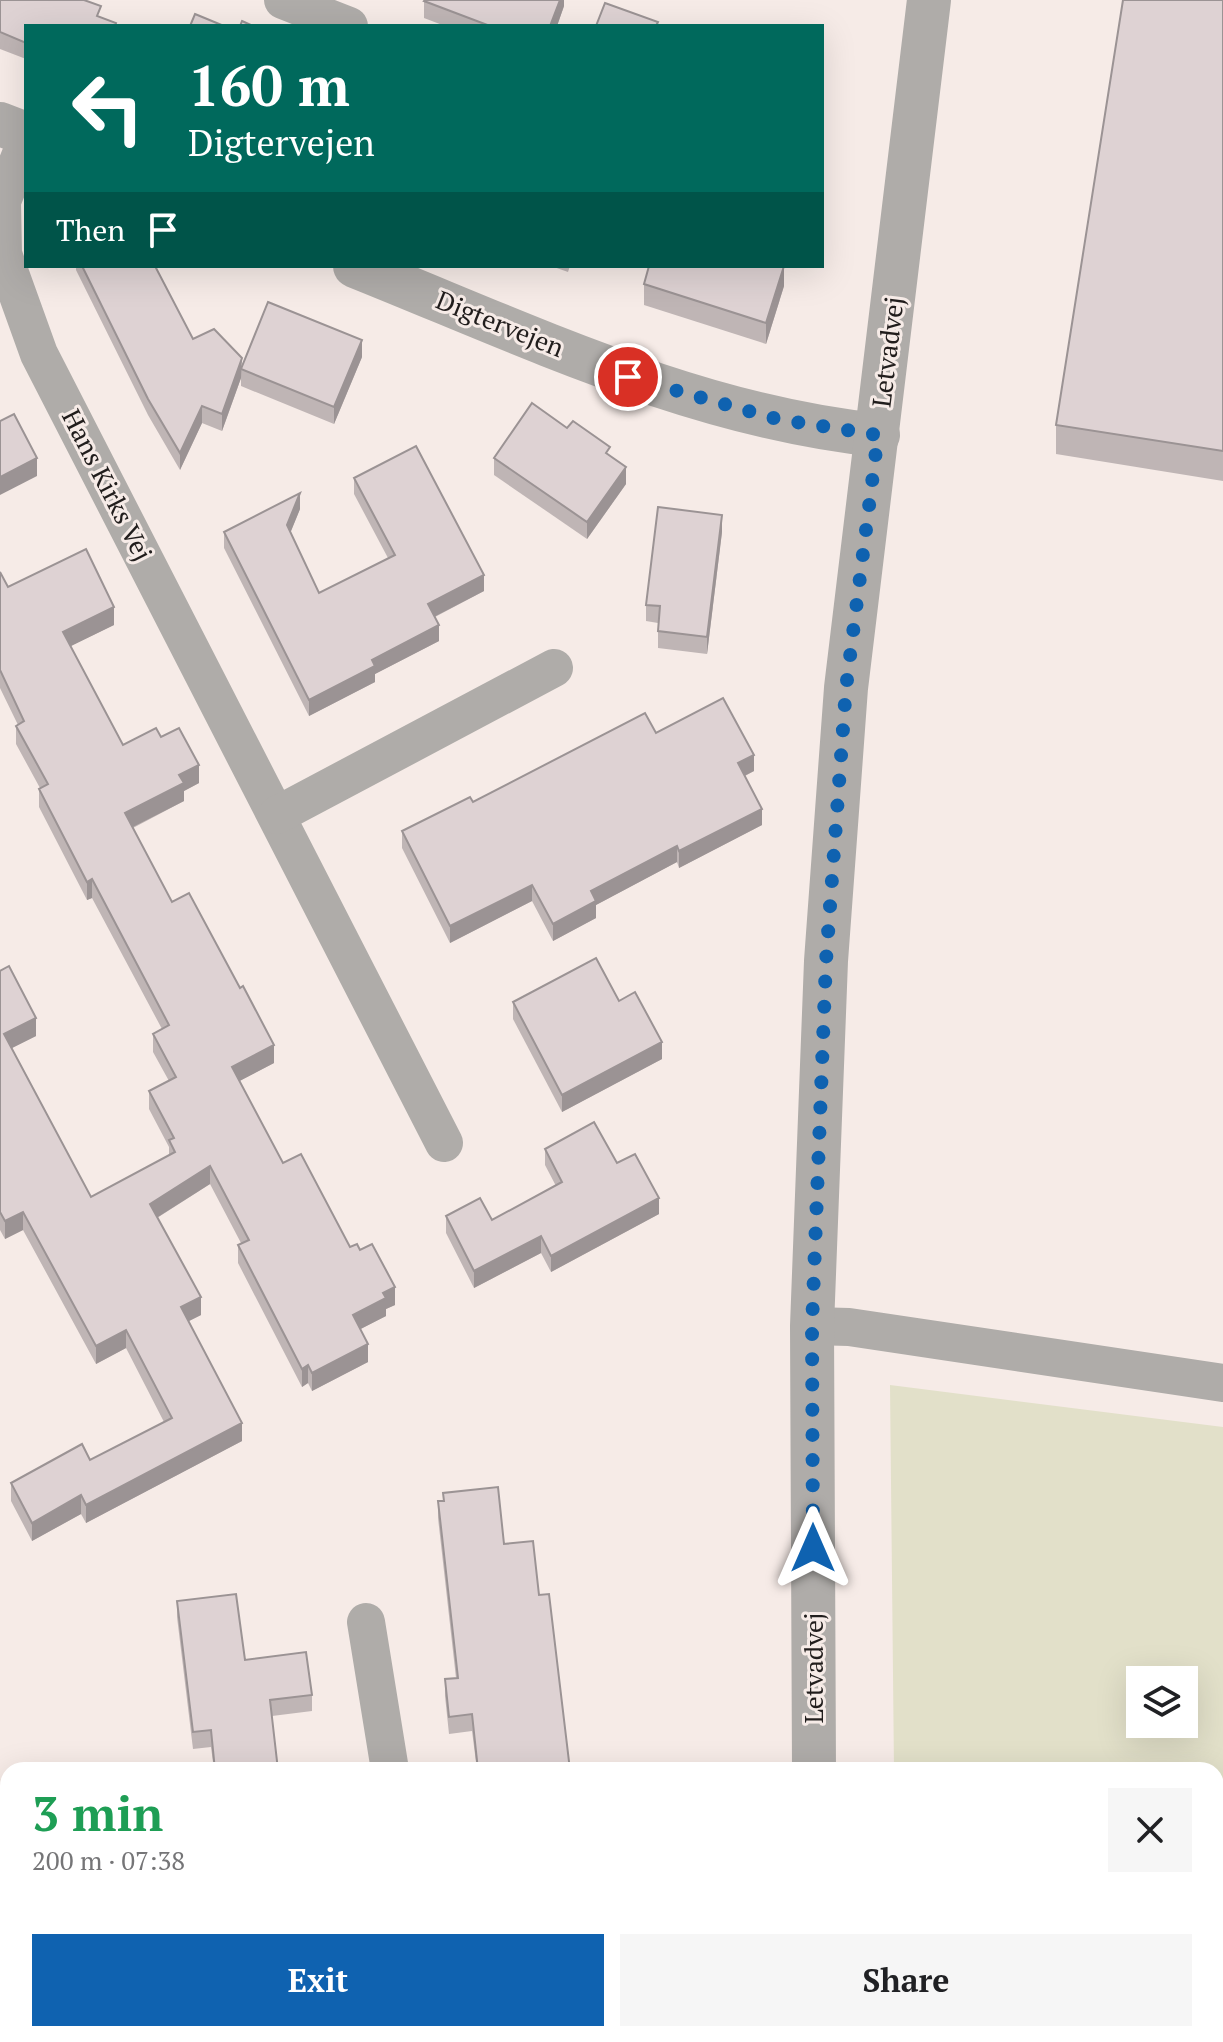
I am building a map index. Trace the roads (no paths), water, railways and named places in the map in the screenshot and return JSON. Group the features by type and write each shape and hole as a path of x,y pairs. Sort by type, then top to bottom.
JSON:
{"street":[{"path":"283,0 344,24"},
{"name":"Letvadvej","path":"814,1762 812,1326 826,961 845,704 929,0"},
{"path":"0,124 24,133"},
{"name":"Hans Kirks Vej","path":"24,147 2,201 3,254 39,354 444,1143"},
{"name":"Digtervejen","path":"360,268 664,389 777,419 878,435"},
{"path":"277,815 554,668"},
{"path":"812,1326 849,1327 1223,1383"},
{"path":"366,1622 389,1762"}]}
